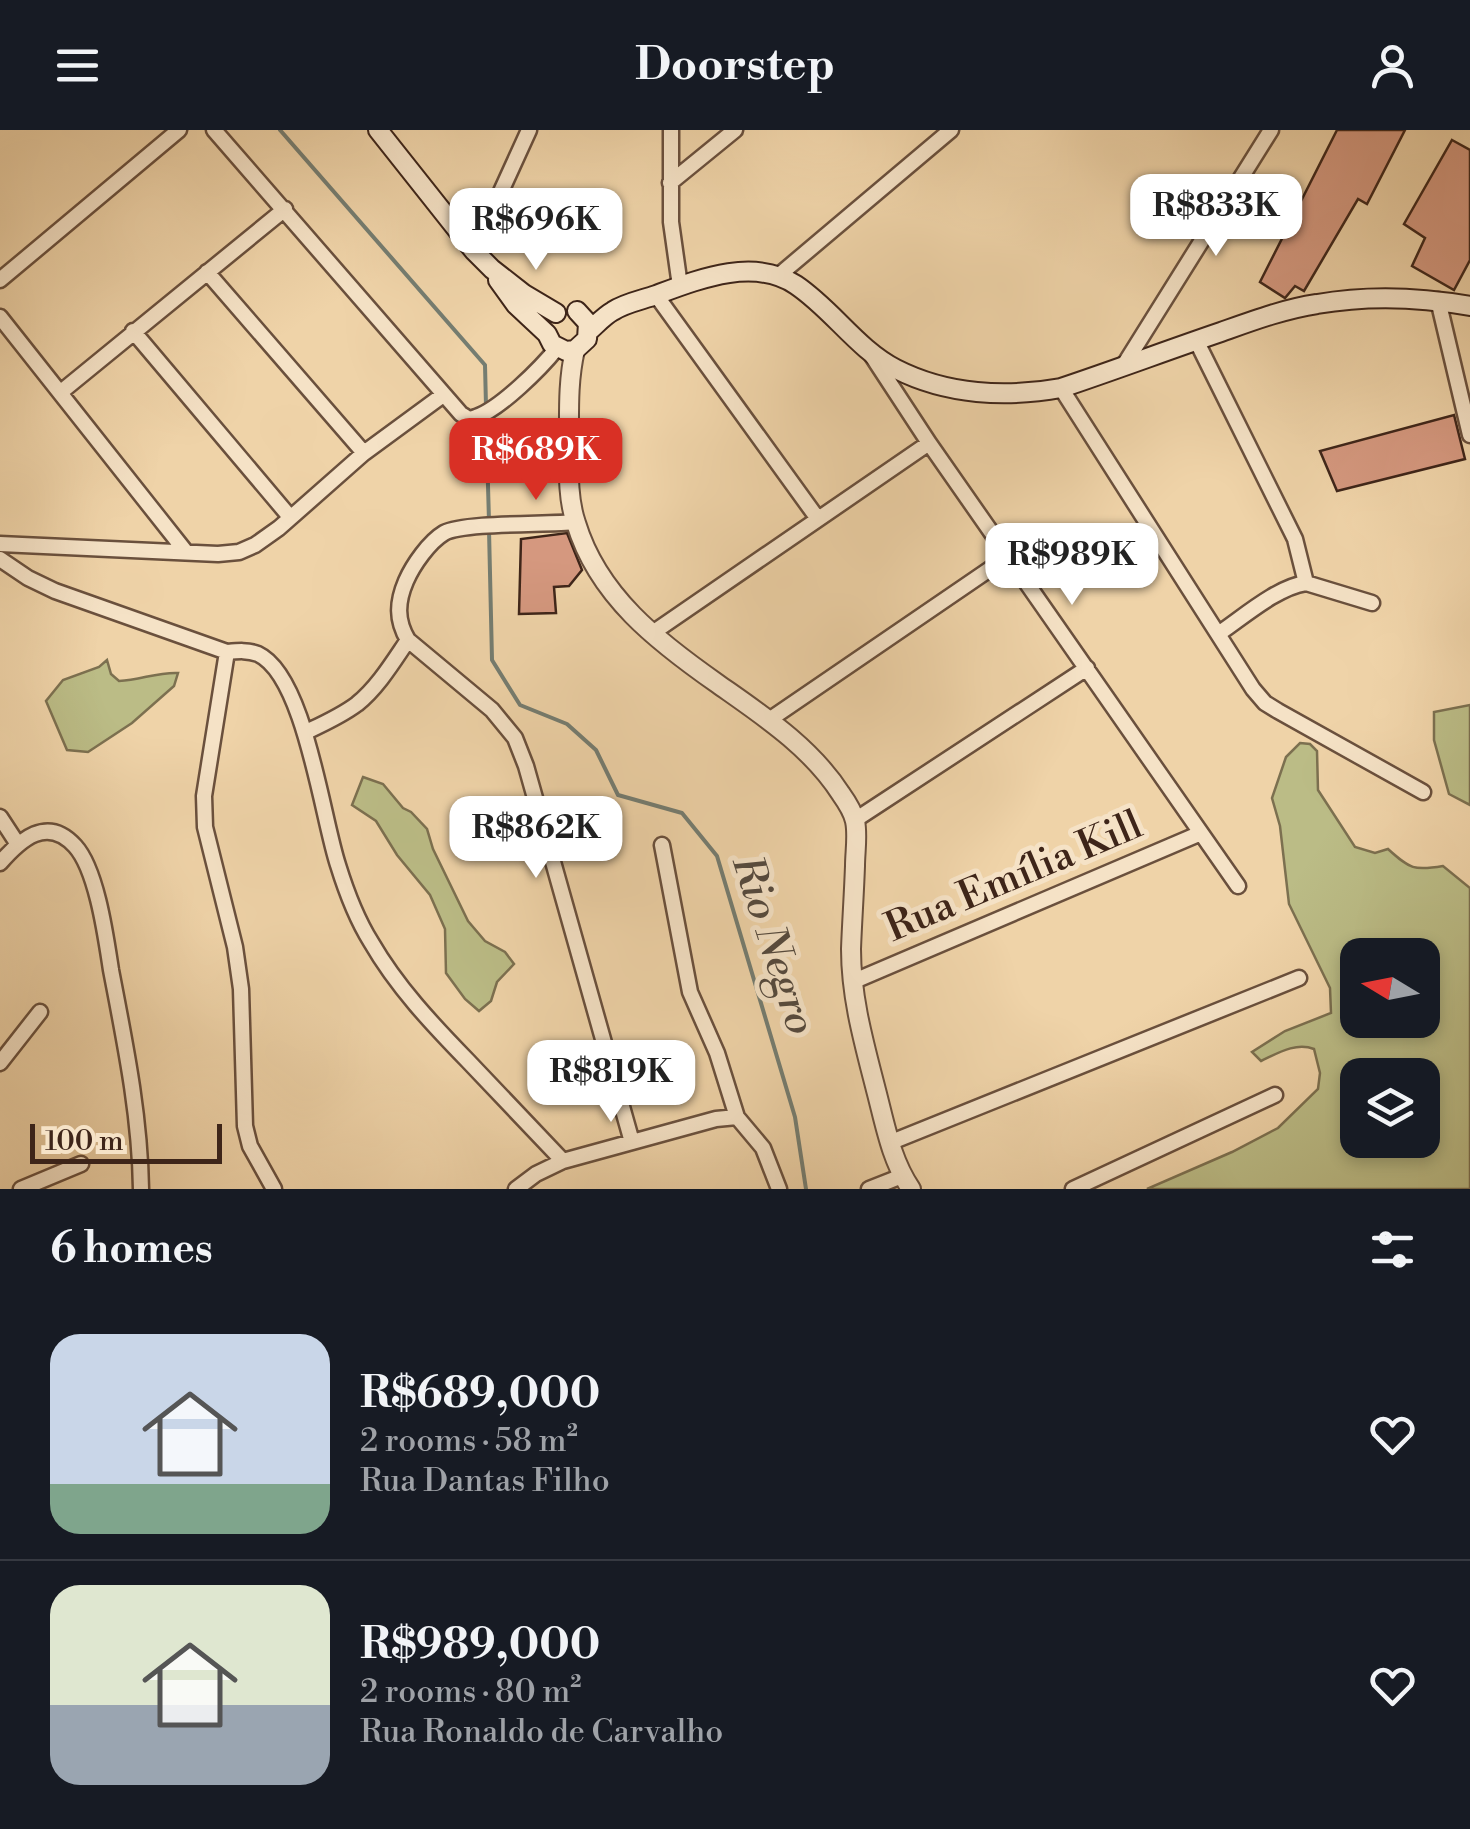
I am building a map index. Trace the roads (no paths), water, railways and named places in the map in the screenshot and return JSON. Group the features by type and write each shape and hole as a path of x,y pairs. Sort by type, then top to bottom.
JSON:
{"main road":[{"path":"388,134 474,251 524,294 556,313"},
{"path":"492,269 516,305 560,345 582,346 587,339 589,331 584,316 577,311"},
{"path":"907,1182 890,1143 855,1007 852,982 855,820 828,776 800,746 651,634 608,587 576,522 569,474 569,378 550,319 566,309 614,310 721,274 742,271 778,276 815,299 870,353 898,370 970,392 1030,393 1061,388 1270,315 1315,304 1356,299 1438,300 1470,306"},
{"path":"589,331 614,310"}],"street":[{"path":"0,280 179,130"},
{"path":"214,130 443,396 467,418 498,403 526,381 560,345"},
{"path":"474,251 529,130"},
{"path":"671,130 671,222 680,286"},
{"path":"670,183 735,130"},
{"path":"778,276 950,130"},
{"path":"1124,366 1271,130"},
{"path":"61,392 284,209"},
{"path":"207,272 364,453"},
{"path":"656,295 818,519"},
{"path":"1438,300 1470,435"},
{"path":"0,317 186,552"},
{"path":"133,331 290,517"},
{"path":"1196,340 1295,539 1306,583"},
{"path":"870,353 1238,886"},
{"path":"1061,388 1253,689 1266,703 1423,792"},
{"path":"0,544 239,552 255,544 364,453 443,396"},
{"path":"651,634 929,442"},
{"path":"576,522 476,527 443,534 407,578 398,605 402,630 408,640 492,710 515,738 632,1142"},
{"path":"28,578 30,546"},
{"path":"770,720 1009,556"},
{"path":"0,559 55,591 228,652 260,654 270,662 284,682 306,732 337,862 371,944 409,998 563,1160"},
{"path":"1218,634 1283,591 1306,583 1372,603"},
{"path":"306,732 358,703 377,684 408,640"},
{"path":"228,652 204,796 205,827 242,990 245,1126 250,1146 274,1189"},
{"path":"855,820 1087,668"},
{"path":"0,817 17,843"},
{"path":"0,863 17,843 45,831 75,846 88,870 103,926 136,1100 141,1189"},
{"name":"Rua Emília Kill","path":"852,982 1202,832"},
{"path":"662,846 690,992 717,1053 736,1117 763,1148 779,1189"},
{"path":"890,1143 1300,978"},
{"path":"0,1063 40,1012"},
{"path":"1073,1189 1275,1095"},
{"path":"516,1189 563,1160 736,1117"},
{"path":"21,1189 80,1164"},
{"path":"869,1189 907,1182"}],"waterway":[{"name":"Rio Negro","path":"280,130 485,365 486,406"},
{"name":"Rio Negro","path":"486,415 489,521"},
{"name":"Rio Negro","path":"489,530 492,660 520,705 567,724 596,750 618,795 682,813 717,856 795,1117 806,1189"}]}
